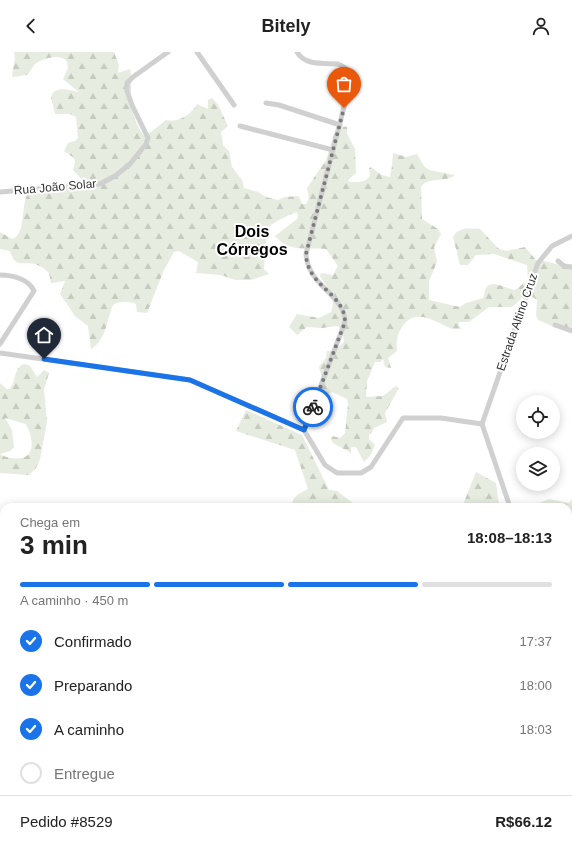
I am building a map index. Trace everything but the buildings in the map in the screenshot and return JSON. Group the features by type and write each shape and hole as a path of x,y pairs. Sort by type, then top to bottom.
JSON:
{"street":[{"name":"Rua João Solar","path":"0,192 100,184 115,176 130,164 146,144 148,138 132,105 127,90 127,83 168,52"},
{"path":"197,52 234,105"},
{"path":"297,52 301,58 306,61 338,64 349,72 351,80 306,254 311,275 343,310 345,322 304,430"},
{"path":"266,104 279,105 340,124"},
{"path":"240,126 333,150"},
{"name":"Estrada Altino Cruz","path":"482,424 538,263 552,246 572,236"},
{"path":"558,261 564,266 572,267"},
{"path":"0,274 18,278 32,287 34,291 0,344"},
{"path":"555,325 572,331"},
{"path":"0,353 190,380 304,430 327,467 337,473 361,473 371,467 403,418 441,418 482,424 509,503"}],"green space":[{"path":"14,52 114,52 119,65 118,73 130,69 131,107 143,135 151,132 166,120 171,121 180,119 188,115 197,104 208,109 208,100 212,98 218,105 228,126 221,132 223,145 229,151 232,167 242,180 244,188 258,192 266,197 278,200 285,197 299,196 302,204 306,204 309,198 307,188 326,160 334,134 341,126 347,127 347,134 355,149 356,173 348,180 349,182 361,182 366,180 370,176 369,168 371,167 382,175 390,177 393,153 406,157 417,154 424,166 429,170 455,175 447,179 432,180 421,187 422,219 438,229 441,234 434,247 437,262 429,281 429,300 460,307 466,303 483,298 485,289 488,285 496,284 515,290 528,280 527,265 494,254 476,255 468,265 460,265 453,237 458,231 461,230 468,228 480,229 499,249 507,251 525,247 536,260 572,266 572,331 557,328 538,320 536,315 537,300 530,295 524,296 512,307 489,307 469,322 459,322 459,326 462,329 450,328 425,317 413,318 407,321 398,335 397,351 388,358 391,368 385,367 383,359 380,362 375,362 367,381 366,397 383,396 396,386 399,388 385,413 387,422 374,428 371,434 369,434 369,439 375,445 370,456 364,462 356,447 351,447 351,453 333,443 331,439 332,436 340,438 345,433 348,404 347,399 332,392 322,398 317,394 322,378 319,367 326,358 327,351 334,351 344,342 342,329 337,326 322,328 307,327 297,335 289,327 297,314 319,318 331,312 333,307 332,297 320,276 321,273 333,275 338,266 326,249 292,247 286,245 275,236 297,219 297,212 276,222 267,229 264,269 269,274 251,280 235,280 221,275 196,273 198,262 179,251 174,252 164,270 147,313 137,312 136,304 133,303 121,302 113,305 100,341 91,349 88,326 75,316 60,294 65,281 51,283 49,273 43,268 35,264 17,262 12,257 10,251 0,249 0,232 12,239 20,232 26,196 29,191 50,186 86,184 73,170 75,162 74,158 64,151 68,143 75,141 78,138 76,117 70,114 55,114 51,98 55,91 62,89 79,92 63,79 68,68 67,61 60,57 50,57 37,62 27,75 13,77 12,75 15,58"},
{"path":"25,364 30,366 37,377 44,370 49,373 44,389 47,422 40,459 36,468 29,475 0,473 0,454 0,383 7,389 10,389 21,365","holes":["5,418 26,424 32,442 30,453 26,456 12,458 0,454 10,451 14,447 12,430"]},
{"path":"246,410 302,435 329,490 337,491 353,503 292,503 299,494 308,489 295,450 236,431"},
{"path":"476,472 496,483 499,503 464,503"},
{"path":"549,499 569,503 539,503"}],"way so far":[{"path":"313,407 345,322 343,310 339,304 311,275 308,268 306,254 344,108"}],"district":[{"name":"Dois Córregos","path":"252,240"}],"route":[{"path":"44,359 178,377 190,380 304,430 313,407"}]}
